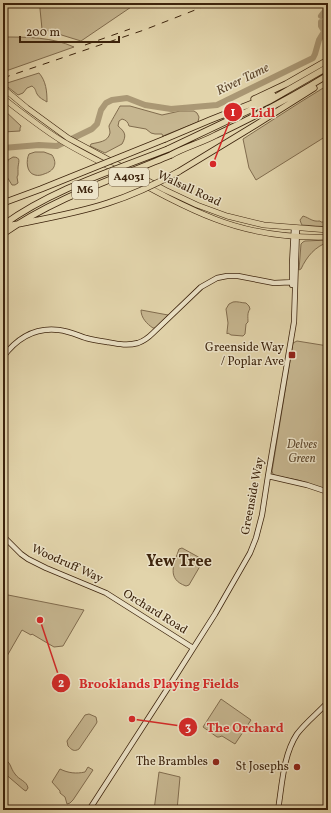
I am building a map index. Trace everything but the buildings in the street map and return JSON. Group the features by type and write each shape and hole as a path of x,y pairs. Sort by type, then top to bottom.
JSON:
{"highway":[{"path":"210,120 286,84 328,60"},
{"name":"M6","path":"3,226 12,218 40,202 70,188 168,149 249,111 328,67"},
{"name":"M6","path":"3,234 18,223 78,193 214,136 289,98 328,75"},
{"path":"3,226 108,204 144,190 178,172 328,79"},
{"path":"3,203 294,87"}],"main road":[{"name":"Walsall Road","path":"3,88 68,138 165,190 198,203 216,213 248,222 295,228"},
{"name":"Walsall Road","path":"3,98 62,141 195,211 217,220 247,229 295,236"},
{"path":"195,211 198,203"},
{"name":"A4031","path":"295,228 328,230"},
{"name":"A4031","path":"295,236 328,237"}],"street":[{"name":"Greenside Way","path":"89,810 193,648 237,576 250,553 256,538 262,515 291,338 295,306 295,228"},
{"path":"3,357 19,340 34,332 44,330 59,330 88,338 122,345 131,345 146,339 201,287 217,278 238,276 274,283 294,282"},
{"path":"268,476 308,485 328,492"},
{"name":"Woodruff Way","path":"3,536 21,554 32,562 106,593"},
{"name":"Orchard Road","path":"106,593 193,648"},
{"path":"278,810 288,753 293,742 303,727 328,702"}],"green space":[{"path":"40,3 137,3 81,41 42,29"},
{"path":"3,37 48,39 74,47 3,72"},
{"path":"39,73 46,86 47,102 39,97 32,86 18,95 4,84"},
{"path":"328,85 328,135 256,180 249,168 243,139"},
{"path":"120,106 130,106 162,115 180,111 194,111 199,117 198,122 163,136 162,134 151,133 146,129 129,126 127,121 122,119 119,121 118,126 124,134 122,144 105,153 90,146 91,144 103,141 109,136 109,126"},
{"path":"4,110 21,126 20,131 3,132"},
{"path":"44,152 52,155 55,161 53,169 40,175 32,174 28,169 27,163 29,154"},
{"path":"13,157 19,159 17,177 18,183 15,185 12,185 4,172 8,160"},
{"path":"303,216 321,222 326,222 328,220 328,227 302,225 300,220"},
{"path":"328,240 328,242 319,246 312,252 299,270 301,244 305,241"},
{"path":"233,302 246,303 250,309 245,334 243,336 227,334 228,323 226,309 229,304"},
{"path":"141,310 168,315 155,328 153,328 142,316"},
{"name":"Delves Green","path":"297,341 328,346 328,490 298,480 276,476 272,471 293,343"},
{"path":"182,548 203,561 189,585 186,586 176,579 173,570 179,549"},
{"path":"3,594 84,610 63,646 54,647 22,630 3,663"},
{"path":"221,699 251,720 235,744 222,736 217,737 203,727"},
{"path":"89,714 96,717 97,722 79,749 73,750 68,746 67,741 85,715"},
{"path":"3,759 8,761 13,772 26,784 28,788 26,791 3,772"},
{"path":"88,767 93,770 73,800 67,804 65,797 52,782 60,769 78,773 85,772"},
{"path":"159,772 180,777 177,810 154,810"}],"waterway":[{"name":"River Tame","path":"321,16 328,7"},
{"name":"River Tame","path":"321,22 321,26 324,31"},
{"name":"River Tame","path":"3,148 39,145 57,146 92,129 97,124 101,110 106,103 112,100 127,98 145,105 171,109 217,105 313,58 319,40 328,25"}],"railway":[{"path":"3,78 144,30 213,3"},
{"path":"85,45 130,29"}],"place":[{"name":"Lidl","path":"213,164"},
{"name":"Greenside Way / Poplar Ave","path":"292,355"},
{"name":"Brooklands Playing Fields","path":"40,620"},
{"name":"The Orchard","path":"132,719"},
{"name":"The Brambles","path":"216,762"},
{"name":"St Josephs","path":"297,767"}],"district":[{"name":"Yew Tree","path":"179,562"}]}
